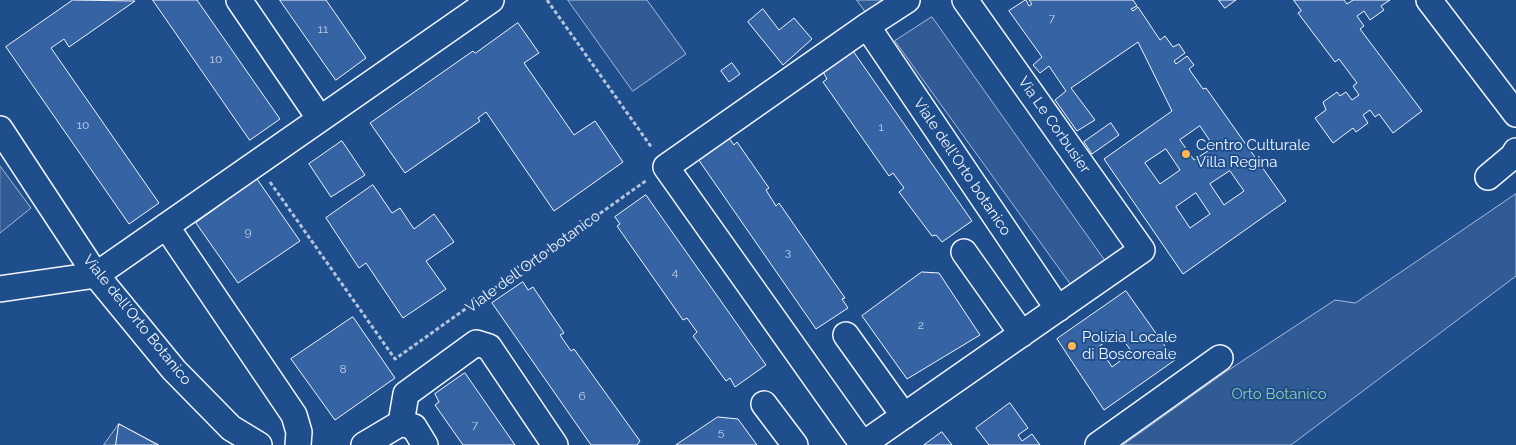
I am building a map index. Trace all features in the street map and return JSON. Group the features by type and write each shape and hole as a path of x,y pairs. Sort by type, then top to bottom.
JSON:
{"street":[{"path":"239,0 320,119"},
{"name":"Viale dell'Orto botanico","path":"96,274 491,0"},
{"path":"907,0 866,26 666,167 862,445 1058,309"},
{"name":"Via Le Corbusier","path":"965,0 1142,250 1058,309"},
{"path":"1429,0 1516,114"},
{"name":"Viale dell'Orto botanico","path":"866,26 1058,309"},
{"name":"Viale dell'Orto Botanico","path":"0,129 96,274 174,370 232,428 259,445"},
{"path":"1488,177 1514,156 1516,151"},
{"path":"166,226 294,415 299,432 298,445"},
{"path":"964,252 1022,334"},
{"path":"0,288 96,274"},
{"path":"846,335 904,416"},
{"path":"401,423 406,394 476,343 489,347 555,445"},
{"path":"1098,445 1220,358"},
{"path":"764,404 795,445"},
{"path":"364,445 401,423 414,427 425,445"}],"path":[{"path":"547,0 666,167"},
{"name":"Viale dell'Orto botanico","path":"256,163 395,359 666,167"}],"green space":[{"path":"568,0 647,0 686,54 633,91"},
{"path":"857,0 888,0 868,15"},
{"path":"932,17 1106,262 1071,285 895,41"},
{"path":"0,166 31,208 0,233"},
{"name":"Orto Botanico","path":"1516,194 1516,276 1291,445 1123,445 1224,373 1335,300 1355,303"},
{"path":"119,424 159,445 104,445"}],"building":[{"path":"73,0 135,1 69,47 64,39 51,48 159,203 129,224 6,47"},
{"path":"153,0 197,0 280,119 250,140"},
{"path":"280,0 326,0 366,58 336,80"},
{"path":"1026,0 1029,6 1032,4 1029,0 1133,0 1137,6 1131,9 1133,11 1138,7 1160,40 1165,36 1173,47 1179,44 1185,53 1174,61 1176,64 1187,56 1194,65 1189,69 1203,89 1206,88 1286,201 1183,274 1104,159 1172,111 1138,42 1071,88 1095,120 1077,131 1055,100 1066,91 1049,66 1040,73 1033,65 1042,57 1009,11","holes":["1200,126 1214,147 1194,160 1180,140","1166,149 1180,170 1160,184 1145,163","1230,171 1244,191 1224,205 1210,184","1196,193 1210,214 1190,228 1176,207"]},
{"path":"1219,0 1236,0 1225,8"},
{"path":"1294,0 1344,0 1347,4 1353,0 1390,0 1381,6 1384,10 1370,20 1364,11 1357,16 1364,26 1360,29 1422,111 1393,133 1379,114 1375,117 1370,110 1363,115 1368,123 1356,132 1353,128 1333,143 1315,118 1326,110 1323,102 1337,92 1340,96 1346,92 1352,100 1359,95 1353,86 1357,83 1339,59 1335,62 1298,13 1301,11"},
{"path":"763,9 779,30 794,18 812,39 783,65 748,22"},
{"path":"518,23 539,53 524,63 574,135 595,121 623,162 554,211 486,112 478,118 480,121 405,173 370,123 473,51 475,53"},
{"path":"853,51 972,221 942,242 936,235 932,236 899,192 904,188 893,173 889,176 823,82 827,79 823,72"},
{"path":"732,63 740,74 729,82 721,71"},
{"path":"1111,123 1119,135 1092,154 1084,142"},
{"path":"728,137 734,145 737,142 769,188 766,190 776,206 779,203 845,298 842,299 848,308 816,329 698,159"},
{"path":"342,141 365,175 331,197 309,164"},
{"path":"257,179 300,241 238,283 196,223"},
{"path":"373,185 392,213 400,208 414,229 434,214 454,242 426,261 446,289 403,318 366,263 359,268 326,218"},
{"path":"646,195 766,365 735,387 730,378 726,381 693,336 697,332 687,318 683,320 617,226 620,224 615,217"},
{"path":"922,272 939,273 980,335 907,379 862,316"},
{"path":"523,282 528,290 533,287 564,333 560,335 571,351 574,349 640,441 637,445 591,445 492,303"},
{"path":"1126,291 1175,360 1104,410 1057,339","holes":["1118,333 1132,352 1112,367 1099,347"]},
{"path":"353,317 395,378 335,420 291,359"},
{"path":"465,373 515,445 463,445 435,405 439,402 435,394"},
{"path":"1010,403 1028,428 1018,435 1022,441 1032,434 1040,445 989,445 976,428"},
{"path":"718,417 738,419 757,445 676,445"},
{"path":"119,424 158,445 116,445"},
{"path":"942,432 952,445 924,445"}],"place":[{"name":"Centro Culturale Villa Regina","path":"1186,154"},
{"name":"Polizia Locale di Boscoreale","path":"1072,346"}]}
